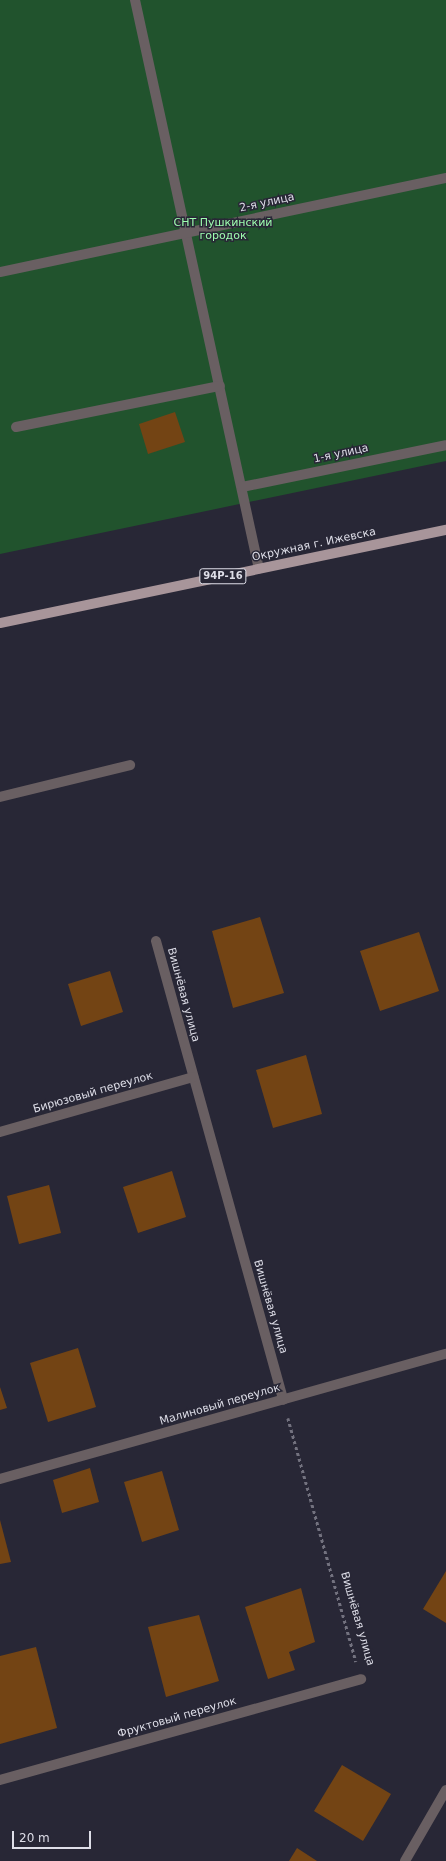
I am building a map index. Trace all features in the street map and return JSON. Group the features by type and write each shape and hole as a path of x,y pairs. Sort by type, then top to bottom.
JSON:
{"main road":[{"name":"Окружная г. Ижевска","path":"0,623 446,530"}],"street":[{"path":"135,0 259,569"},
{"name":"2-я улица","path":"0,272 446,178"},
{"path":"16,427 220,386"},
{"name":"1-я улица","path":"242,488 446,444"},
{"path":"0,797 130,765"},
{"name":"Вишнёвая улица","path":"156,941 283,1400"},
{"name":"Бирюзовый переулок","path":"0,1132 193,1077"},
{"name":"Малиновый переулок","path":"0,1479 446,1354"},
{"name":"Фруктовый переулок","path":"0,1780 361,1679"},
{"path":"406,1861 446,1790"}],"path":[{"name":"Вишнёвая улица","path":"283,1400 361,1679"}],"green space":[{"name":"СНТ Пушкинский городок","path":"0,0 446,0 446,461 0,554"}],"building":[{"path":"175,412 185,442 148,454 139,424"},
{"path":"260,917 284,993 233,1008 212,931"},
{"path":"419,932 439,991 380,1011 360,951"},
{"path":"110,971 123,1012 81,1026 68,984"},
{"path":"306,1055 322,1114 273,1128 256,1070"},
{"path":"172,1171 186,1217 138,1233 123,1187"},
{"path":"49,1185 61,1233 19,1244 7,1196"},
{"path":"78,1348 96,1407 48,1422 30,1363"},
{"path":"0,1387 7,1408 0,1410"},
{"path":"90,1468 99,1502 62,1513 53,1480"},
{"path":"162,1471 179,1530 142,1542 124,1482"},
{"path":"0,1520 11,1562 0,1564"},
{"path":"446,1571 446,1623 423,1609"},
{"path":"301,1588 315,1642 289,1652 295,1670 268,1679 245,1607"},
{"path":"199,1615 219,1681 166,1697 148,1627"},
{"path":"36,1647 57,1728 0,1744 0,1656"},
{"path":"342,1765 391,1794 363,1841 314,1811"},
{"path":"297,1848 317,1861 289,1861"}]}
